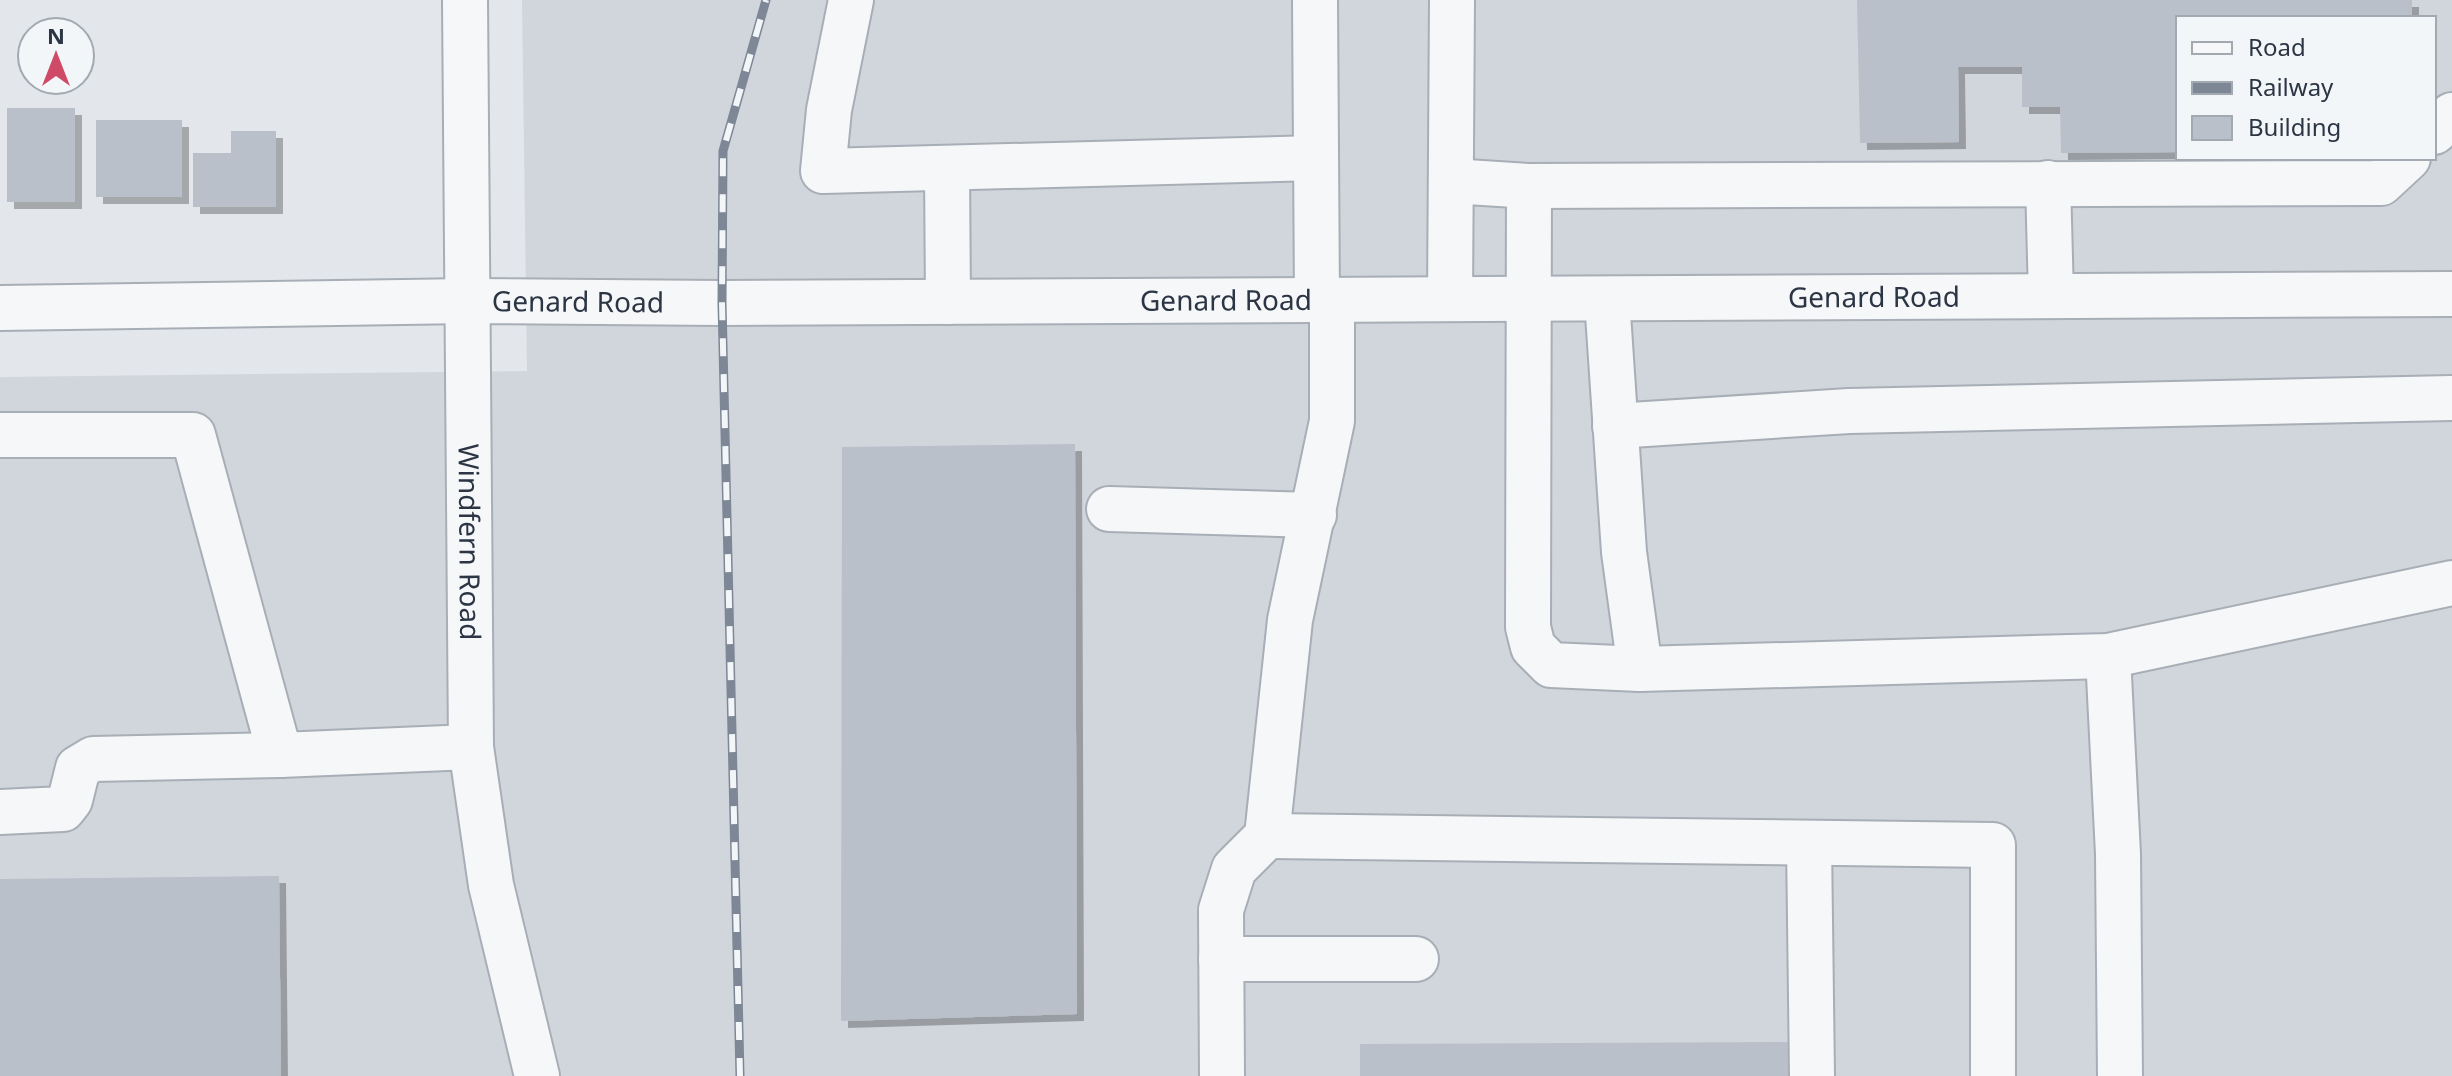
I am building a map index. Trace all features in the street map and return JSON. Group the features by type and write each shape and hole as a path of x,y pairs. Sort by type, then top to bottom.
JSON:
{"street":[{"name":"Windfern Road","path":"465,0 471,747 491,885 537,1076"},
{"path":"851,0 829,110 823,171 1316,158"},
{"path":"1222,1076 1221,910 1234,869 1267,836 1290,620 1332,421 1316,158 1315,0"},
{"path":"1450,299 1452,0"},
{"path":"2436,130 2452,115"},
{"path":"1451,181 1529,186 2381,183 2406,160"},
{"path":"947,168 948,302"},
{"path":"2048,183 2051,296"},
{"path":"1529,186 1528,627 1533,647 1551,665 1640,669 2108,656 2452,583"},
{"name":"Genard Road","path":"0,308 469,301 1529,301 2452,294"},
{"path":"1607,299 1624,552 1640,669"},
{"path":"1615,426 1849,411 2452,398"},
{"path":"0,435 193,435 280,755"},
{"path":"1109,509 1314,515"},
{"path":"2108,656 2118,854 2120,1076"},
{"path":"0,812 63,809 70,800 78,768 93,759 471,747"},
{"path":"1267,836 1993,845 1993,1076"},
{"path":"1809,843 1812,1076"},
{"path":"1221,959 1416,959"}],"shaded area":[{"path":"522,0 2452,0 2452,1076 0,1076 0,377 527,371"}],"building":[{"path":"1857,0 2412,0 2412,16 2176,16 2176,152 2061,153 2060,107 2022,107 2022,67 1958,67 1959,142 1860,143"},
{"path":"7,108 75,108 75,202 7,202"},
{"path":"96,120 182,120 182,197 96,197"},
{"path":"231,131 276,131 276,207 193,207 193,153 231,153"},
{"path":"1075,444 1077,1014 841,1021 842,447"},
{"path":"279,876 281,1076 0,1076 0,879"},
{"path":"1789,1042 1790,1076 1360,1076 1360,1044"}],"railway":[{"path":"740,1076 722,303 723,151 766,0"}]}
